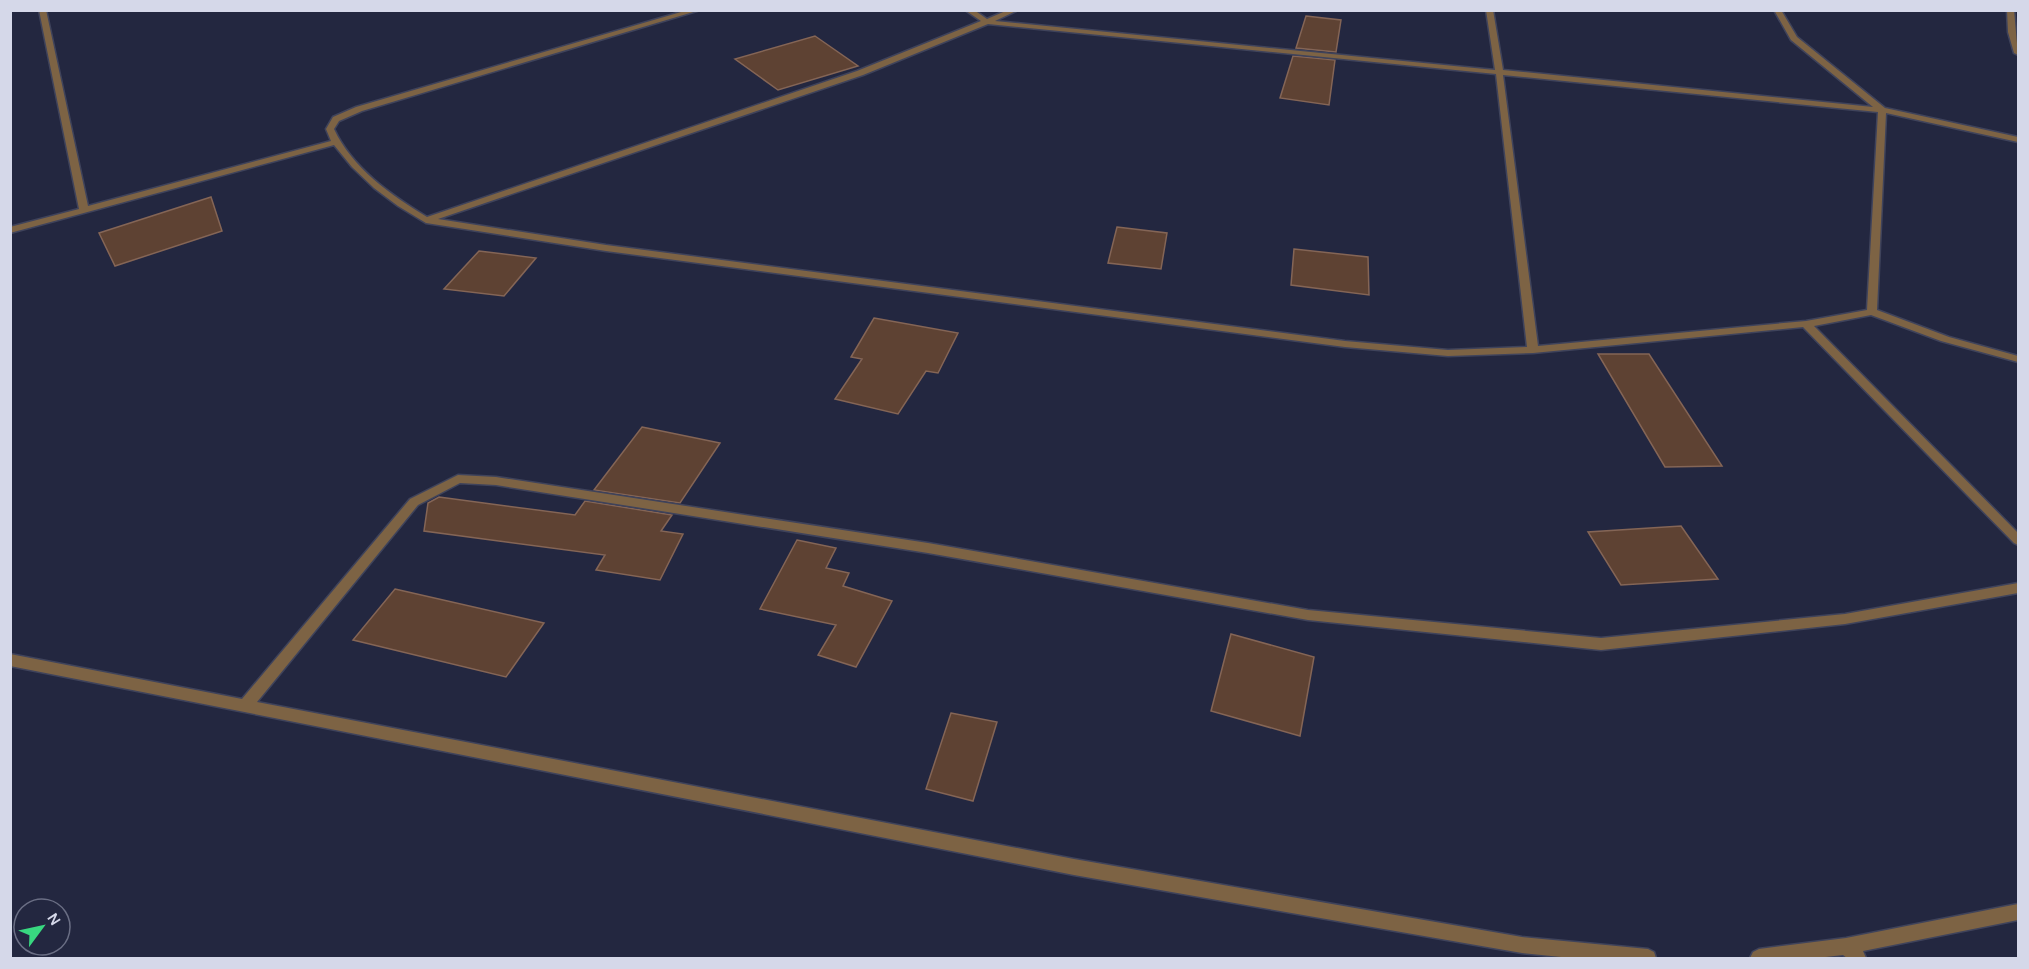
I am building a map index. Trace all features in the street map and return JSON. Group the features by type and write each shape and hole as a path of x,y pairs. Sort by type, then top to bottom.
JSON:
{"street":[{"path":"42,10 84,210"},
{"path":"698,10 359,109 336,119 330,129 350,162 410,211 426,220 711,262 1345,344 1448,352 1533,350 1806,324 1872,312 1945,339 2019,358"},
{"path":"969,10 988,22 1882,110 2019,139"},
{"path":"426,220 860,72 1015,10"},
{"path":"1489,10 1499,71 1533,350"},
{"path":"1777,10 1794,38 1882,110"},
{"path":"2010,10 2012,32 2019,53"},
{"path":"1872,312 1882,110"},
{"path":"10,230 336,142"},
{"path":"1806,324 2019,540"},
{"path":"244,707 414,502 458,478 496,481 928,548 1308,615 1601,644 1845,619 2019,588"},
{"path":"10,660 1074,867 1522,945 1648,958"},
{"path":"1759,958 1852,952 2019,912"}],"building":[{"path":"1306,16 1341,20 1336,52 1296,48"},
{"path":"815,36 858,66 778,90 735,59"},
{"path":"1293,56 1335,60 1329,105 1280,98"},
{"path":"211,197 222,231 115,266 99,233"},
{"path":"1117,227 1167,233 1161,269 1108,263"},
{"path":"1294,249 1368,257 1369,295 1291,285"},
{"path":"479,251 536,258 504,296 444,289"},
{"path":"874,318 958,333 938,373 926,371 898,414 835,399 862,359 851,357"},
{"path":"1598,354 1649,354 1722,466 1665,467"},
{"path":"642,427 720,443 680,503 594,490"},
{"path":"439,497 575,515 585,501 672,515 661,531 683,534 660,580 596,570 605,555 424,531 428,503"},
{"path":"1681,526 1718,579 1621,585 1588,532"},
{"path":"797,540 836,548 826,568 849,573 843,586 892,601 856,667 818,655 836,625 760,609"},
{"path":"395,589 544,623 506,677 353,640"},
{"path":"1231,634 1314,657 1300,736 1211,711"},
{"path":"951,713 997,722 973,801 926,789"}]}
